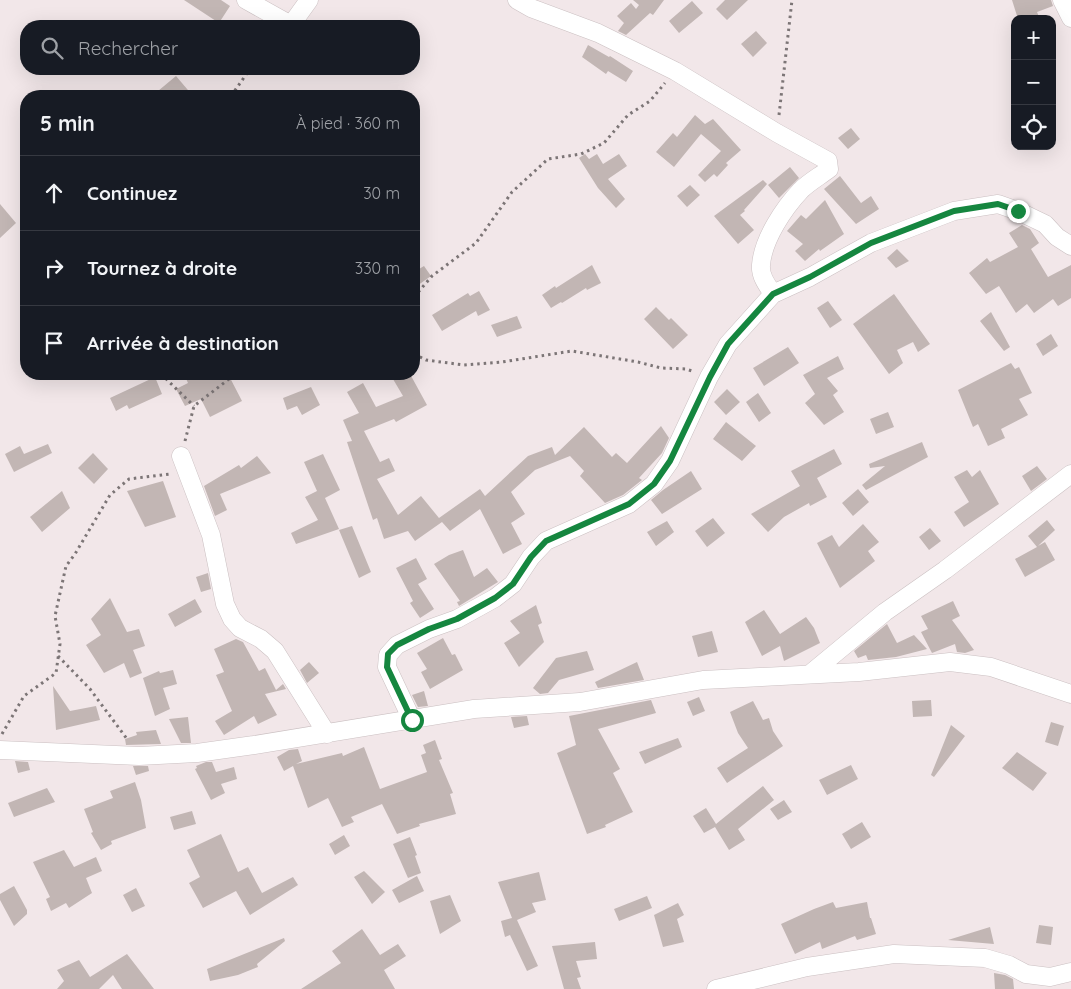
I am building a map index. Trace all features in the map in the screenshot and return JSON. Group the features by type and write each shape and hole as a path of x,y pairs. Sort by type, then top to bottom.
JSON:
{"street":[{"path":"246,0 282,20"},
{"path":"295,20 309,0"},
{"path":"517,0 531,8 598,33 675,72 777,133 826,159 830,164 829,169 802,188 780,216 765,248 761,266 764,279 773,294"},
{"path":"1062,0 1071,18"},
{"path":"412,720 387,667 388,654 397,645 429,629 457,619 495,598 513,584 531,557 546,541 629,504 654,484 670,461 728,344 773,294 810,277 871,243 954,211 998,204 1045,224 1057,237 1071,246"},
{"path":"181,456 212,535 225,604 232,619 240,628 261,639 275,652 326,734"},
{"path":"810,674 885,612 945,570 1071,474"},
{"path":"0,750 139,756 197,753 474,709 580,702 703,680 859,672 950,662 991,667 1071,694"},
{"path":"716,989 807,967 894,954 985,958 1010,965 1026,974 1050,977 1071,972"}],"path":[{"path":"777,133 792,0"},
{"path":"420,290 432,276 476,243 512,192 548,160 580,154 604,143 628,115 650,101 675,72"},
{"path":"235,90 246,75"},
{"path":"420,357 426,360 464,366 572,351 638,362 661,368 686,369 710,377"},
{"path":"167,380 194,406"},
{"path":"0,736 24,696 56,673 60,644 55,616 66,566 76,554 110,495 129,479 174,473 181,456 194,406 229,380"},
{"path":"58,656 90,689 139,756"}],"building":[{"path":"184,0 221,0 230,6 221,20 214,20"},
{"path":"633,0 664,0 653,15 650,13 626,35 618,31 624,23 617,16 631,3 636,9 639,5"},
{"path":"725,0 748,0 727,20 716,9"},
{"path":"1012,0 1051,0 1053,6 1037,12 1038,15 1017,15"},
{"path":"692,1 703,13 679,33 669,21"},
{"path":"756,31 767,43 753,57 741,44"},
{"path":"588,45 633,71 626,82 608,71 606,74 582,57"},
{"path":"176,76 188,90 159,90"},
{"path":"695,115 705,124 713,119 741,150 726,163 728,165 717,177 714,174 705,182 698,175 721,151 701,134 674,167 656,152 673,133 677,137"},
{"path":"851,128 860,139 848,149 838,138"},
{"path":"585,154 589,159 597,154 603,164 619,154 627,166 608,179 625,199 616,208 598,188 579,158"},
{"path":"790,167 799,178 779,198 768,185"},
{"path":"840,176 861,203 871,196 879,209 856,224 824,189"},
{"path":"763,180 767,184 740,215 754,230 738,244 714,216"},
{"path":"690,185 700,195 687,207 677,196"},
{"path":"825,200 844,234 820,251 819,249 805,261 795,251 803,244 787,231 801,215 806,219"},
{"path":"0,204 16,223 0,238"},
{"path":"1022,225 1030,229 1039,243 1031,249 1048,277 1071,265 1071,298 1058,306 1053,299 1034,313 1027,304 1016,313 999,286 986,294 969,273 987,258 990,262 1018,247 1009,233"},
{"path":"897,249 909,261 896,268 887,258"},
{"path":"592,265 601,283 587,290 586,288 551,308 542,295"},
{"path":"424,266 431,276 420,284 420,268"},
{"path":"479,291 490,310 478,316 476,311 442,331 432,315 468,293 470,296"},
{"path":"894,294 930,344 918,352 913,342 897,350 903,363 889,374 853,324"},
{"path":"828,301 842,320 830,328 817,308"},
{"path":"656,307 669,320 671,318 688,335 673,349 644,319"},
{"path":"991,312 1010,347 1004,351 980,321"},
{"path":"517,316 522,328 497,337 491,325"},
{"path":"1051,334 1058,346 1043,356 1036,344"},
{"path":"788,347 799,363 764,386 753,368"},
{"path":"838,356 844,369 827,378 838,391 833,395 844,412 824,425 805,403 815,394 803,375"},
{"path":"1011,363 1015,369 1019,367 1032,393 1019,399 1028,415 1001,429 1005,438 988,446 978,424 973,427 958,390"},
{"path":"149,380 156,380 162,394 129,409 127,405 116,411 110,398"},
{"path":"187,380 231,380 242,401 210,417 201,399 185,406 176,389 188,383"},
{"path":"394,380 413,380 427,405 396,422 394,419 364,431 380,462 389,458 395,471 377,479 398,515 421,496 439,518 480,489 485,496 528,456 552,447 555,455 584,427 612,457 616,453 627,463 661,426 669,438 662,453 639,478 642,480 623,495 605,503 580,476 584,471 570,456 535,470 511,492 525,514 511,523 522,544 503,554 480,509 450,531 442,522 415,541 408,531 384,539 377,518 373,520 347,442 352,441 343,420 359,413 347,392 363,383 376,407 403,396"},
{"path":"311,387 320,405 302,415 297,406 287,410 283,398"},
{"path":"727,389 740,402 726,415 714,402"},
{"path":"758,393 771,413 759,422 746,402"},
{"path":"888,412 894,427 876,434 870,419"},
{"path":"726,422 756,446 742,461 713,439"},
{"path":"922,442 928,457 866,490 862,485 885,466 870,468 869,464"},
{"path":"48,444 52,453 14,472 5,454 20,446 24,454"},
{"path":"834,449 842,464 817,478 827,497 810,506 809,503 784,517 768,532 751,514 800,486 791,471"},
{"path":"93,453 108,469 94,484 78,468"},
{"path":"323,454 340,490 325,498 339,529 296,544 291,533 318,520 305,497 317,491 304,462"},
{"path":"257,456 271,473 220,494 227,510 215,516 204,486 239,465 241,468"},
{"path":"1037,466 1047,479 1031,491 1022,476"},
{"path":"967,470 972,477 980,470 999,504 964,527 954,512 969,502 954,477"},
{"path":"691,471 702,489 662,514 651,500"},
{"path":"163,481 176,517 145,527 127,491"},
{"path":"858,489 869,502 853,516 842,503"},
{"path":"62,491 70,508 42,532 30,517"},
{"path":"713,518 725,533 707,547 695,531"},
{"path":"1047,520 1055,530 1038,546 1045,542 1055,560 1025,577 1015,559 1037,547 1028,536"},
{"path":"667,521 674,532 656,546 647,532"},
{"path":"863,524 879,542 868,551 875,561 840,588 817,543 832,535 839,547"},
{"path":"352,526 371,572 359,578 339,530"},
{"path":"930,528 941,541 929,550 919,537"},
{"path":"463,550 474,577 487,568 498,582 459,606 457,602 460,601 434,564 449,555"},
{"path":"416,558 427,579 418,584 434,609 420,618 410,603 413,601 396,568"},
{"path":"208,573 211,589 201,592 196,577"},
{"path":"110,598 127,632 139,629 145,646 133,650 142,673 130,678 124,663 104,673 86,645 101,635 91,619"},
{"path":"195,599 202,612 175,627 168,614"},
{"path":"953,601 960,616 952,620 974,650 965,653 957,652 955,644 932,653 921,632 928,629 921,616"},
{"path":"536,605 542,623 538,625 544,642 519,667 504,643 520,633 510,621"},
{"path":"764,610 780,634 806,617 814,628 820,643 784,661 780,646 762,656 745,622"},
{"path":"887,624 897,643 914,635 927,649 896,657 868,660 866,655 858,658 854,651"},
{"path":"712,631 718,652 698,657 692,636"},
{"path":"443,638 452,655 455,654 463,670 430,689 421,672 427,669 417,653"},
{"path":"236,639 243,642 259,671 265,668 276,690 283,684 286,689 265,694 277,715 258,724 254,716 224,735 215,721 232,711 216,675 224,672 214,649"},
{"path":"587,651 594,670 559,680 548,693 540,694 533,688 556,658"},
{"path":"309,662 319,673 307,683 300,670"},
{"path":"637,662 644,680 598,688 595,682"},
{"path":"173,670 177,684 163,688 170,709 155,716 143,678 159,671 160,673"},
{"path":"53,686 70,711 96,706 100,720 56,730"},
{"path":"424,691 428,706 418,707 412,695"},
{"path":"699,697 705,711 693,716 687,702"},
{"path":"651,700 656,713 598,729 620,769 613,773 633,812 605,825 606,827 587,834 557,753 576,745 569,716"},
{"path":"931,700 932,716 913,717 912,701"},
{"path":"753,701 763,720 769,718 773,731 783,746 727,783 717,768 748,748 738,733 730,712"},
{"path":"527,716 529,725 514,728 511,717"},
{"path":"188,717 191,743 181,743 169,719"},
{"path":"1051,722 1064,726 1058,746 1045,742"},
{"path":"951,725 965,736 934,777 931,775"},
{"path":"156,730 161,744 126,745 125,739 137,735 136,732"},
{"path":"678,738 682,747 645,764 639,752"},
{"path":"435,740 442,759 439,760 453,793 450,794 456,814 419,824 420,826 397,834 382,804 351,817 354,822 342,827 328,798 308,808 293,766 284,771 277,757 289,750 298,749 302,761 296,764 342,753 343,756 364,747 380,789 427,772 421,755 426,753 423,745"},
{"path":"1017,752 1047,773 1033,791 1002,768"},
{"path":"15,761 28,762 30,770 18,773"},
{"path":"212,762 216,772 234,767 237,779 221,784 225,793 211,800 195,769 197,768 196,766"},
{"path":"851,765 858,779 827,795 819,780"},
{"path":"133,766 148,766 149,771 136,775"},
{"path":"135,782 141,800 146,828 111,841 112,844 101,850 91,833 93,832 84,809 113,798 110,791"},
{"path":"763,786 774,800 738,829 745,840 729,850 715,827 704,833 693,816 706,808 716,824"},
{"path":"47,788 55,802 14,817 8,803"},
{"path":"784,800 792,812 778,820 770,809"},
{"path":"192,811 196,824 174,830 170,817"},
{"path":"862,822 871,837 851,849 842,834"},
{"path":"221,834 238,872 248,867 262,893 293,877 298,885 250,915 236,891 203,908 189,883 200,877 187,850"},
{"path":"344,835 350,846 335,855 329,844"},
{"path":"410,837 421,873 408,878 393,844"},
{"path":"64,850 74,867 96,857 102,871 86,878 92,893 69,908 66,903 51,911 46,899 50,897 33,862"},
{"path":"364,871 385,892 372,904 354,877"},
{"path":"539,872 546,900 532,903 536,912 517,920 538,966 527,971 510,935 505,937 501,921 512,918 498,882"},
{"path":"417,876 424,891 399,903 392,890"},
{"path":"14,886 27,910 27,914 14,926 0,900 0,894"},
{"path":"136,888 145,906 132,912 123,895"},
{"path":"450,895 461,921 440,934 430,901"},
{"path":"647,896 652,908 619,921 614,909"},
{"path":"833,902 836,908 867,902 876,934 857,940 855,936 822,949 820,942 795,954 781,924"},
{"path":"678,903 684,915 677,919 684,942 663,947 654,915"},
{"path":"1039,925 1053,927 1051,945 1036,943"},
{"path":"990,927 994,944 948,940"},
{"path":"362,929 380,955 398,944 406,956 384,970 395,989 301,989 341,963 332,951"},
{"path":"284,938 285,941 257,964 258,967 238,975 210,981 207,969"},
{"path":"595,942 597,959 576,961 581,977 577,978 581,989 564,989 552,946"},
{"path":"127,954 154,989 122,989 113,975 99,989 57,989 64,981 57,970 79,960 90,977"},
{"path":"994,973 1013,979 1014,989 995,989"}],"route":[{"path":"412,720 387,667 388,654 397,645 429,629 457,619 495,598 513,584 531,557 546,541 629,504 654,484 670,461 728,344 773,294 810,277 871,243 954,211 998,204 1018,211"}]}
